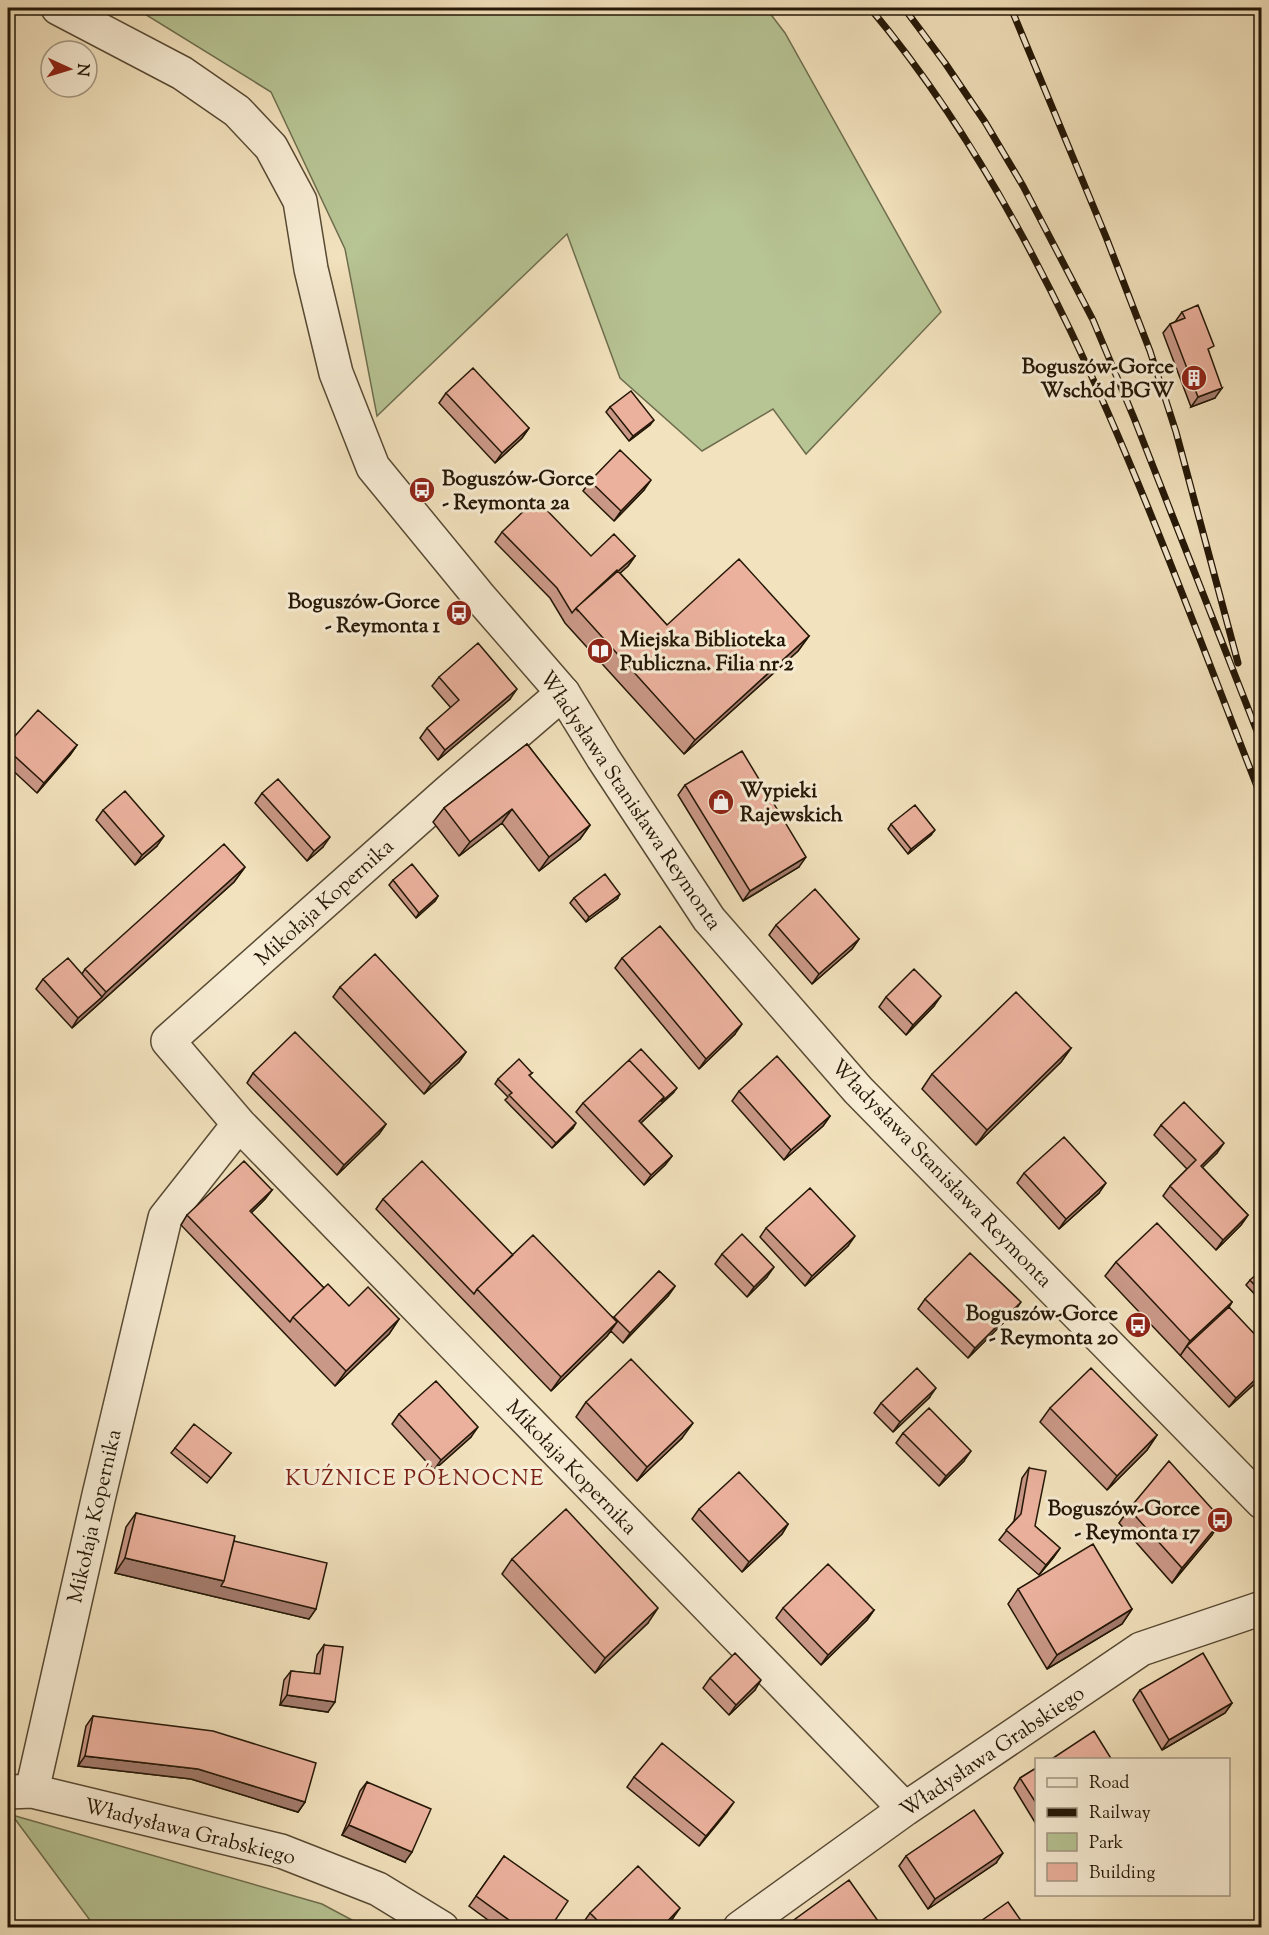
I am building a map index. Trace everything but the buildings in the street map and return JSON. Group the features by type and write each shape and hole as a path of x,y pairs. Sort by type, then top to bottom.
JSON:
{"street":[{"name":"Władysława Stanisława Reymonta","path":"58,8 182,73 237,111 271,147 300,201 311,269 336,373 374,467 478,595 563,693 709,919 858,1090 1262,1502"},
{"name":"Mikołaja Kopernika","path":"563,693 168,1041 239,1124 905,1809"},
{"name":"Mikołaja Kopernika","path":"20,1792 99,1495 165,1218 239,1124"},
{"name":"Władysława Grabskiego","path":"740,1928 905,1809 1141,1649 1262,1608"},
{"name":"Władysława Grabskiego","path":"20,1792 281,1851 378,1888 442,1928"}],"green space":[{"path":"135,8 766,8 785,33 941,312 806,454 773,409 702,451 620,378 567,234 377,416 345,249 271,92"},
{"path":"12,1815 322,1904 365,1927 95,1927"}],"railway":[{"path":"870,8 936,95 995,188 1048,286 1141,490 1262,799"},
{"path":"904,8 985,122 1023,186 1093,320 1134,418 1262,744"},
{"path":"1011,8 1106,237 1150,351 1176,432 1238,663"}],"place":[{"name":"Boguszów-Gorce Wschód BGW","path":"1194,378"},
{"name":"Boguszów-Gorce - Reymonta 2a","path":"422,490"},
{"name":"Boguszów-Gorce - Reymonta 1","path":"459,613"},
{"name":"Miejska Biblioteka Publiczna. Filia nr 2","path":"600,651"},
{"name":"Wypieki Rajewskich","path":"721,802"},
{"name":"Boguszów-Gorce - Reymonta 20","path":"1138,1325"},
{"name":"Boguszów-Gorce - Reymonta 17","path":"1220,1520"}],"district":[{"name":"KUŹNICE PÓŁNOCNE","path":"415,1477"}]}
